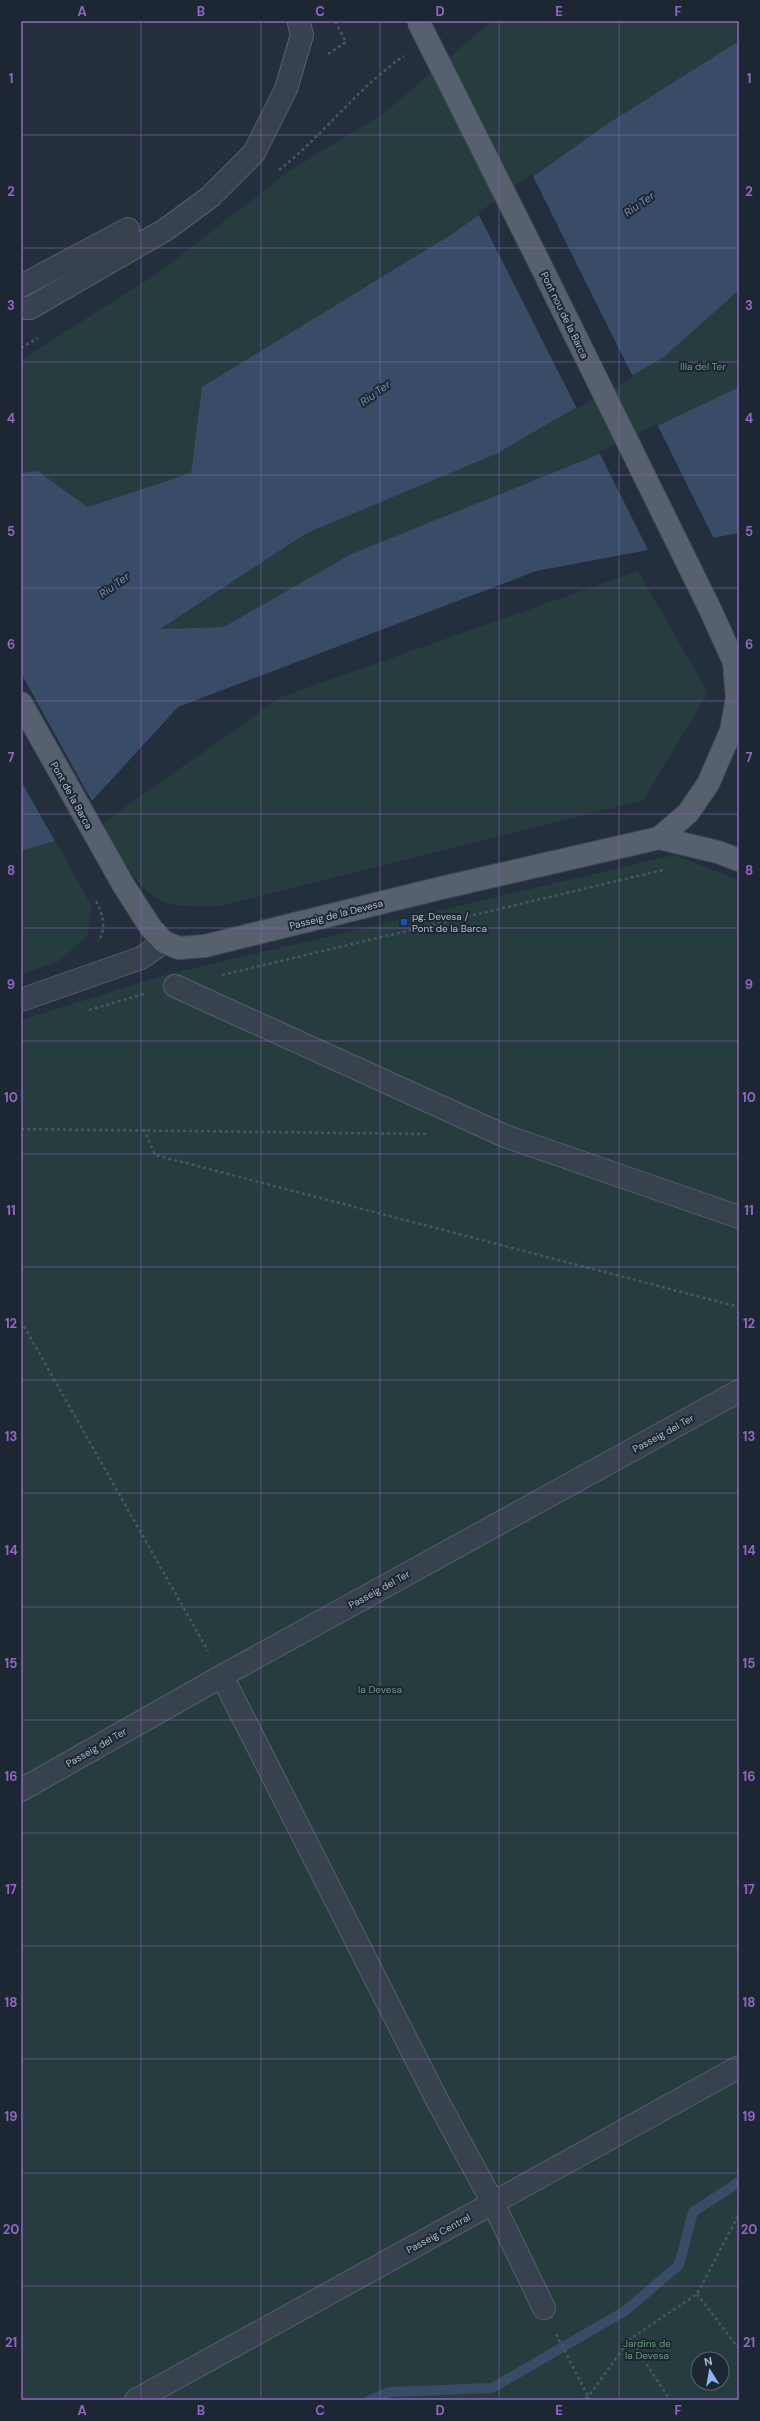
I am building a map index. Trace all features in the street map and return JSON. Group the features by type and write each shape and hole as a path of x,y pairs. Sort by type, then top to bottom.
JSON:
{"main road":[{"name":"Pont nou de la Barca","path":"418,21 737,664"},
{"name":"Passeig de la Devesa","path":"659,838 688,813 708,784 728,738 737,699 737,664"},
{"name":"Pont de la Barca","path":"21,703 124,886 151,928 164,942"},
{"name":"Passeig de la Devesa","path":"164,942 179,948 205,946 441,888 659,838 718,852 739,860"}],"street":[{"path":"21,308 30,308 165,230 210,197 254,153 286,89 302,35 299,23"},
{"path":"21,286 128,230"},
{"path":"21,1000 141,958 164,942"},
{"path":"175,986 506,1136 739,1218"},
{"name":"Passeig del Ter","path":"21,1790 222,1676 739,1391"},
{"path":"222,1676 437,2100 493,2203 544,2308"},
{"name":"Passeig Central","path":"136,2400 739,2067"}],"path":[{"path":"324,57 346,42 335,21"},
{"path":"220,975 665,870"},
{"path":"86,1010 175,986"},
{"path":"21,1129 144,1129 427,1134"},
{"path":"144,1129 155,1155 739,1307"},
{"path":"21,1321 222,1676"},
{"path":"580,2400 589,2398 630,2339 698,2294 739,2214"},
{"path":"698,2294 739,2349"},
{"path":"544,2308 589,2398"},
{"path":"630,2339 670,2400"}],"green space":[{"path":"492,21 739,21 739,41 604,126 452,234 203,387 191,473 86,507 38,471 21,473 21,360 158,273 289,171 383,114"},
{"name":"Illa del Ter","path":"739,290 739,387 592,457 351,554 224,627 160,629 307,533 496,454 664,357"},
{"path":"638,571 708,693 643,800 220,906 174,905 162,901 152,894 134,877 103,823 281,697"},
{"path":"55,841 92,907 87,936 59,961 21,974 21,851"},
{"name":"la Devesa","path":"674,855 739,880 739,2400 21,2400 21,1020 165,975"}],"water":[{"name":"Riu Ter","path":"739,41 739,290 664,357 496,454 307,533 160,629 224,627 351,554 592,457 739,387 739,533 536,571 178,707 55,841 21,851 21,473 38,471 87,507 191,473 202,387 452,234 604,126"}],"pier":[{"path":"532,174 633,377 577,409 478,213"},
{"path":"657,424 714,539 649,552 599,452"},
{"path":"21,673 93,803 56,843 21,781"}],"waterway":[{"path":"370,2400 390,2392 492,2388 625,2311 679,2265 693,2212 739,2182"}],"place":[{"name":"pg. Devesa / Pont de la Barca","path":"404,922"}],"park label":[{"name":"Jardins de la Devesa","path":"647,2348"}]}
